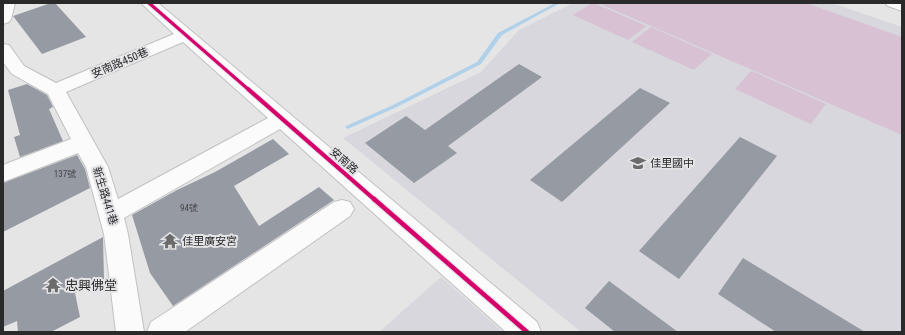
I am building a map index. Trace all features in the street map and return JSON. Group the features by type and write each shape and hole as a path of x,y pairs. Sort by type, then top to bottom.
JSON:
{"street":[{"path":"3,19 7,3"},
{"name":"安南路","path":"149,3 527,332"},
{"path":"893,3 902,6"},
{"name":"安南路450巷","path":"55,90 186,35"},
{"path":"3,49 18,70 55,90"},
{"name":"新生路441巷","path":"55,90 97,167 116,234 130,332"},
{"path":"111,214 282,119"},
{"path":"3,174 84,142"},
{"path":"161,332 342,209"}],"shaded area":[{"name":"佳里國中","path":"573,3 832,3 902,27 902,332 581,332 343,138 481,72 519,30"},
{"path":"592,3 646,26 628,40 573,15"},
{"path":"598,3 806,3 902,37 902,135"},
{"path":"651,27 712,54 694,70 632,42"},
{"path":"751,71 826,104 811,124 735,89"},
{"path":"441,277 503,332 379,332"}],"building":[{"path":"55,3 86,37 42,54 13,16"},
{"path":"519,64 542,77 448,146 457,153 414,183 365,143 406,116 425,130"},
{"path":"27,84 47,95 53,107 49,109 63,141 20,157 14,137 20,135 8,90"},
{"path":"640,88 670,103 562,202 530,180"},
{"path":"740,137 777,156 679,279 639,251"},
{"path":"273,139 289,154 234,186 259,226 319,187 334,200 173,306 150,273 132,215 177,190 215,172"},
{"path":"77,155 85,169 90,188 3,232 3,183"},
{"name":"忠興佛堂","path":"103,237 104,279 75,293 80,317 51,332 18,332 17,321 3,327 3,291"},
{"path":"743,258 865,332 776,332 718,294"},
{"path":"609,281 678,332 615,332 585,308"}],"waterway":[{"path":"348,127 395,106 479,63 500,34 558,3"}],"cycle path":[{"path":"149,3 527,332"}],"place":[{"name":"佳里國中","path":"638,163"},
{"name":"佳里廣安宮","path":"170,241"},
{"name":"忠興佛堂","path":"53,285"}]}
